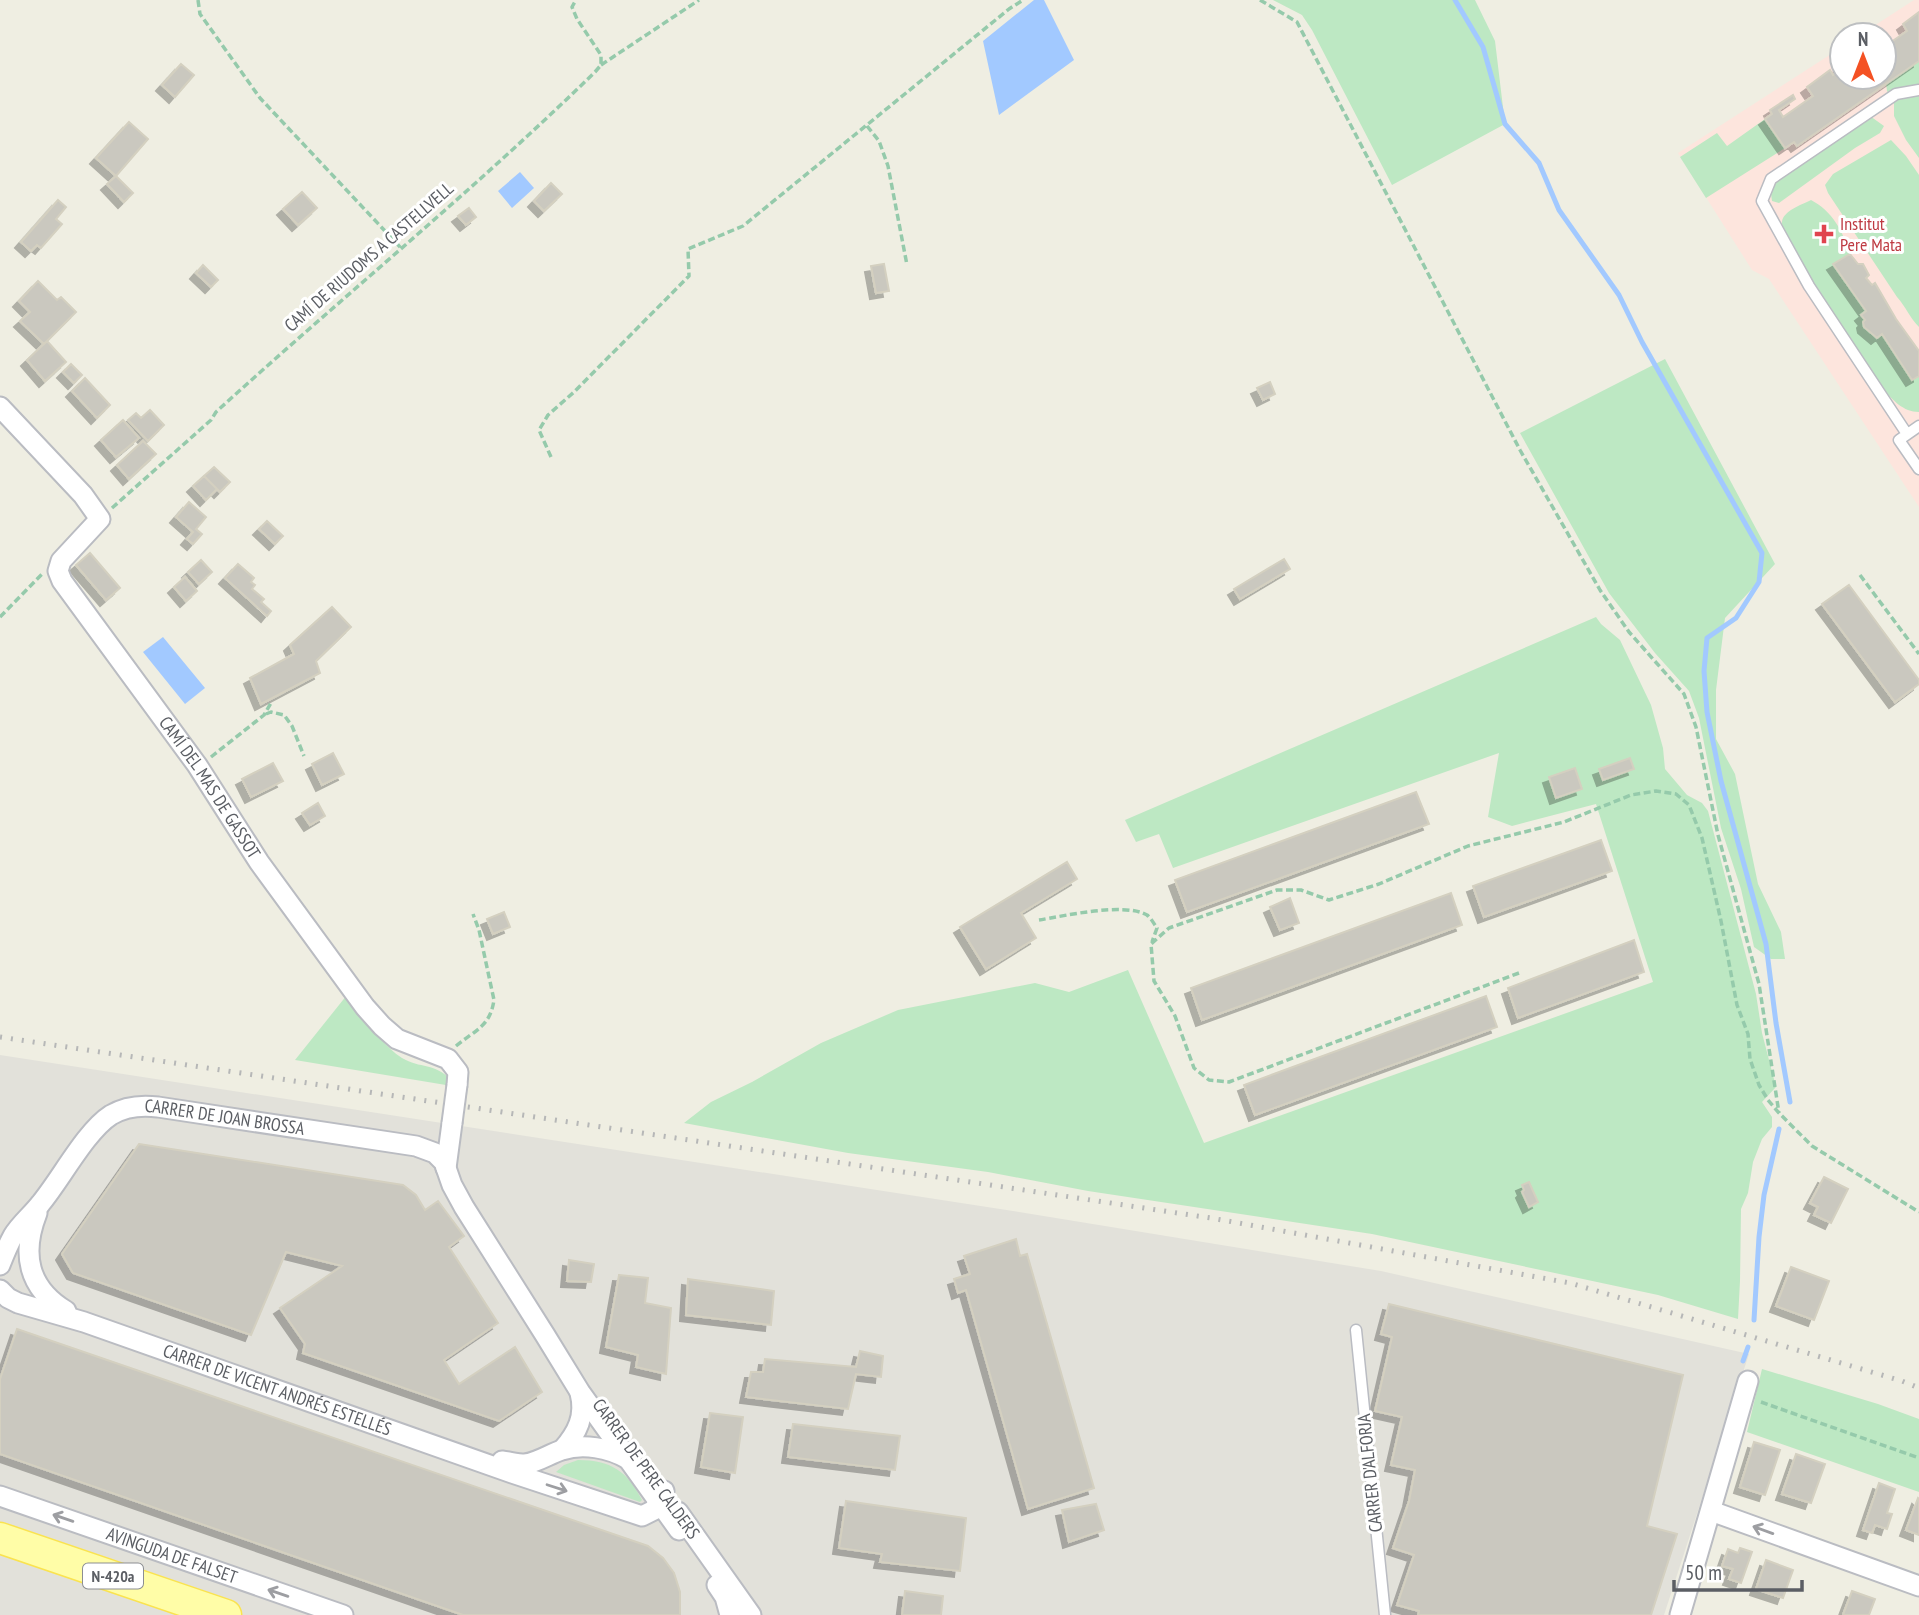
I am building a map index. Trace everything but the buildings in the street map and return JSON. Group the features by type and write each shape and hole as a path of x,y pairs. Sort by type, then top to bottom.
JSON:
{"main road":[{"name":"N-420a","path":"0,1538 226,1615"}],"street":[{"path":"0,407 83,495 100,519 70,549 61,561 58,571"},
{"name":"CAMÍ DEL MAS DE GASSOT","path":"58,571 62,581 197,765 259,862 365,1007 397,1039 448,1059"},
{"path":"446,1167 458,1072 448,1059"},
{"name":"CARRER DE JOAN BROSSA","path":"40,1206 101,1123 114,1113 141,1105 416,1146 435,1153 444,1161 446,1167"},
{"name":"CARRER DE PERE CALDERS","path":"446,1167 464,1207 580,1392 627,1458 660,1492 679,1531 729,1605 742,1612"},
{"path":"0,1267 18,1228 40,1206"},
{"path":"34,1276 29,1242 40,1206"},
{"path":"0,1267 21,1265 28,1268 34,1276"},
{"name":"CARRER DE VICENT ANDRÉS ESTELLÉS","path":"34,1276 48,1298 84,1322"},
{"name":"CARRER DE VICENT ANDRÉS ESTELLÉS","path":"0,1290 18,1303 84,1322 642,1516"},
{"name":"CARRER DE PERE CALDERS","path":"545,1335 571,1365 742,1612"},
{"path":"1680,1615 1750,1390"},
{"name":"CARRER DE PERE CALDERS","path":"563,1450 575,1436 581,1420 583,1403 580,1392"},
{"name":"CARRER DE VICENT ANDRÉS ESTELLÉS","path":"470,1457 523,1464 539,1461 563,1450 593,1447 627,1458"},
{"path":"642,1516 654,1510 660,1492"},
{"name":"AVINGUDA DE FALSET","path":"0,1496 343,1615"},
{"path":"1711,1511 1919,1586"},
{"name":"CARRER DE PERE CALDERS","path":"642,1516 679,1531"}],"lane":[{"path":"1908,434 1810,286 1762,201 1772,179 1896,94 1919,90"},
{"path":"1919,426 1899,440 1919,469"},
{"name":"CARRER D'ALFORJA","path":"1356,1330 1385,1615"}],"path":[{"path":"198,0 201,13 260,98 401,248"},
{"path":"576,0 572,7 601,55 601,65"},
{"name":"CAMÍ DE RIUDOMS A CASTELLVELL","path":"100,519 211,420 216,412 299,336 550,116 601,65 699,0"},
{"path":"551,457 539,430 548,415 689,276 688,249 743,226 1023,0"},
{"path":"1260,0 1297,22 1520,450 1600,590 1629,632 1685,694 1696,727 1718,835 1759,984 1779,1113"},
{"path":"867,126 879,141 888,166 907,265"},
{"path":"0,617 44,573 58,571"},
{"path":"1860,575 1919,654"},
{"path":"264,715 271,703"},
{"path":"197,765 271,712 284,715 292,726 304,756"},
{"path":"1151,944 1169,929 1277,890 1301,890 1329,900 1379,884 1468,846 1564,822 1631,795 1656,791 1676,794 1689,805 1702,838 1737,1006 1748,1034 1750,1059 1759,1085 1779,1113 1812,1146 1919,1212"},
{"path":"1039,920 1092,911 1134,911 1148,916 1157,928 1151,944 1154,981 1175,1016 1194,1068 1209,1080 1229,1082 1519,972"},
{"path":"448,1059 453,1048 480,1031 493,1011 491,979 473,914"},
{"path":"1750,1390 1919,1458"}],"shaded area":[{"name":"Institut Pere Mata","path":"1914,0 1919,0 1919,507 1769,279 1752,270 1678,153 1828,56 1828,91 1898,91 1898,21 1882,21"},
{"path":"0,1055 1013,1211 1381,1271 1749,1354 1664,1615 0,1615"}],"green space":[{"path":"1273,0 1475,0 1495,41 1505,124 1392,185 1312,30 1302,15"},
{"path":"1919,61 1919,158 1894,116 1894,102 1887,91 1898,91 1898,75"},
{"path":"1870,116 1884,126 1880,133 1779,203 1772,201 1774,182"},
{"path":"1765,119 1785,148 1706,198 1680,157 1717,133 1727,146"},
{"path":"1891,140 1919,175 1919,327 1825,185 1833,174"},
{"path":"1811,200 1831,216 1844,237 1850,254 1834,264 1866,311 1864,327 1877,337 1882,334 1912,380 1919,376 1919,412 1903,408 1883,389 1785,233 1783,218 1793,209"},
{"path":"1665,359 1775,564 1725,618 1716,690 1716,739 1735,774 1758,884 1781,932 1785,959 1771,959 1754,947 1741,889 1721,828 1699,718 1689,691 1655,653 1609,593 1520,433"},
{"path":"1596,617 1620,640 1651,705 1663,748 1665,769 1687,795 1702,803 1708,811 1756,994 1762,1033 1776,1087 1762,1102 1772,1117 1772,1127 1762,1139 1753,1162 1748,1193 1741,1209 1738,1319 1658,1295 1372,1234 1088,1191 988,1172 848,1153 684,1123 711,1102 821,1043 898,1010 1035,983 1069,992 1128,970 1204,1143 1653,982 1596,804 1512,826 1488,817 1499,753 1173,868 1159,834 1136,842 1125,820"},
{"path":"347,995 394,1052 409,1061 440,1071 452,1081 452,1086 295,1060"},
{"path":"1762,1369 1919,1419 1919,1492 1747,1432"},
{"path":"578,1460 600,1462 617,1469 642,1500 640,1502 556,1472 564,1465"}],"water":[{"path":"1034,0 1044,0 1074,60 999,115 983,41"},
{"path":"520,172 534,188 512,208 498,191"},
{"path":"163,637 205,688 185,704 143,652"}],"waterway":[{"path":"1455,0 1483,47 1505,124 1539,163 1559,210 1619,295 1642,342 1762,553 1759,582 1736,618 1707,638 1704,671 1707,712 1721,781 1766,944 1790,1102"},
{"path":"1754,1320 1764,1195 1779,1129"},
{"path":"1743,1361 1748,1347"}],"railway":[{"path":"0,1037 1211,1218 1570,1283 1919,1388"}],"place":[{"name":"Institut Pere Mata","path":"1824,234"}]}
